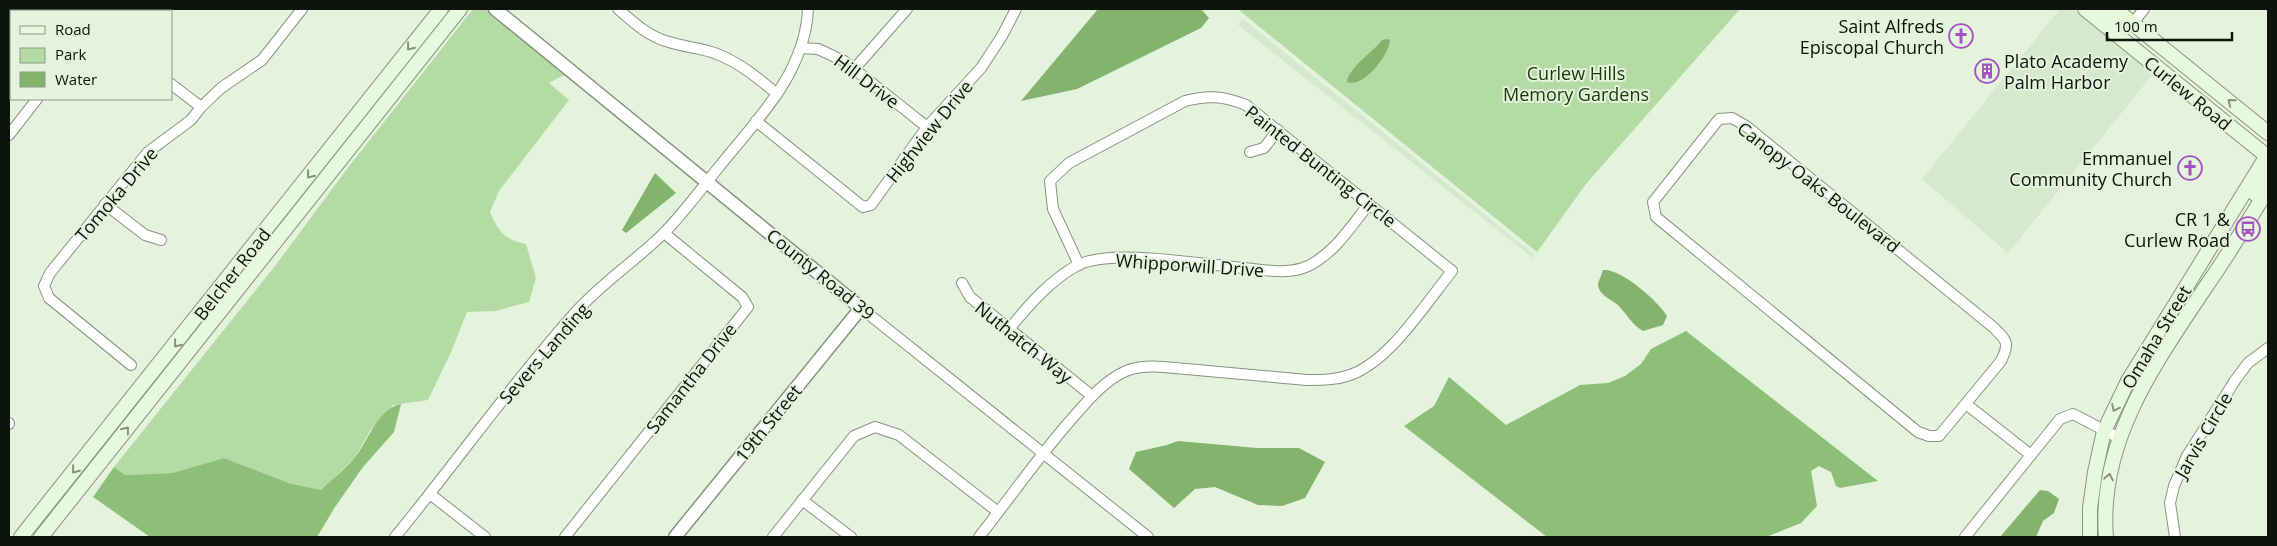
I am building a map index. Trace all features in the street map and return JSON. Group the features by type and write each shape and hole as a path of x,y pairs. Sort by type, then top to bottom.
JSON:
{"main road":[{"name":"Belcher Road","path":"21,537 440,9"},
{"name":"Belcher Road","path":"41,537 460,9"},
{"name":"Curlew Road","path":"2086,9 2267,160"},
{"path":"2101,9 2142,39 2155,41"},
{"name":"Curlew Road","path":"2115,9 2267,131"},
{"path":"2178,329 2267,160"},
{"name":"Omaha Street","path":"2090,537 2090,508 2095,472 2104,431 2128,382 2267,160"},
{"name":"Omaha Street","path":"2106,537 2105,502 2108,477 2119,438 2135,400 2268,188"}],"street":[{"name":"Tomoka Drive","path":"131,365 49,298 44,286 50,273 148,152 191,120 201,107 221,88 262,60 302,9"},
{"name":"County Road 39","path":"495,9 861,308 1148,537"},
{"path":"618,9 656,37 668,42 711,52 734,62 752,73 777,94"},
{"name":"Severs Landing","path":"395,537 574,313 664,233 756,121 786,82 802,48 808,9"},
{"path":"856,68 907,9"},
{"name":"Highview Drive","path":"756,121 863,207 872,205 927,127 981,68 1002,36 1016,9"},
{"path":"2133,23 2144,9"},
{"name":"Hill Drive","path":"802,48 830,53 856,68 927,127"},
{"path":"172,85 201,107"},
{"name":"Painted Bunting Circle","path":"1079,265 1053,209 1050,181 1069,163 1185,102 1203,96 1229,98 1246,105 1452,270 1384,355 1350,375 1328,380 1308,380 1146,366 1127,370 1112,379 1092,396"},
{"path":"9,135 36,100"},
{"name":"Canopy Oaks Boulevard","path":"1732,118 1746,126 1993,327 2005,339 2007,348 2001,360 1966,404 1939,436 1929,436 1918,432 1656,217 1653,202 1719,119 1732,118"},
{"path":"1250,152 1264,148 1278,130"},
{"path":"105,204 145,235 161,240"},
{"name":"Whipporwill Drive","path":"1009,330 1039,294 1079,265 1101,260 1131,257 1279,271 1306,267 1327,254 1369,204"},
{"name":"Samantha Drive","path":"565,537 748,307 742,297 664,233"},
{"name":"Nuthatch Way","path":"962,283 970,297 1092,396"},
{"name":"19th Street","path":"676,537 861,308"},
{"name":"Jarvis Circle","path":"2174,537 2170,503 2174,486 2187,456 2248,363 2268,348"},
{"path":"979,537 1043,452 1092,396"},
{"path":"1966,404 2031,454"},
{"path":"1965,537 2060,419 2073,414 2119,438"},
{"path":"773,537 854,436 875,427 899,435 998,512"},
{"path":"430,494 485,537"},
{"path":"802,500 851,537"}],"shaded area":[{"path":"2060,9 2073,9 2153,74 2008,253 1922,179"},
{"path":"1243,19 1535,255 1533,258 1238,25"},
{"path":"1686,331 1878,481 1840,488 1836,486 1831,472 1819,466 1811,471 1817,506 1801,523 1766,537 1547,537 1404,426 1434,406 1449,377 1506,425 1580,385 1608,383 1625,376 1641,364 1651,349"},
{"path":"401,404 394,432 363,467 317,537 150,537 93,497 114,467 125,475 172,473 224,458 289,483 321,490 352,461 385,412"}],"green space":[{"path":"473,9 488,9 548,58 572,82 564,75 549,83 569,100 499,191 490,212 503,234 512,240 526,244 536,278 529,302 495,311 467,312 452,350 428,400 393,405 370,431 354,459 321,490 289,483 224,458 172,473 125,475 114,467 275,266 350,165"},
{"name":"Curlew Hills Memory Gardens","path":"1242,9 1740,9 1586,184 1537,252 1240,11"}],"water":[{"path":"1098,9 1201,9 1209,18 1201,28 1077,89 1021,101"},
{"path":"1382,40 1390,40 1389,46 1375,69 1361,80 1354,83 1347,82 1348,77 1356,66"},
{"path":"655,173 676,193 626,233 622,230"},
{"path":"1603,270 1619,274 1648,295 1667,316 1663,325 1643,331 1635,325 1618,305 1606,297 1599,289 1598,285"},
{"path":"1178,441 1257,448 1299,448 1325,462 1305,498 1282,506 1258,505 1215,487 1195,489 1174,508 1129,469 1136,452"},
{"path":"2040,490 2048,491 2059,499 2054,513 2043,521 2036,537 2000,537"}],"place":[{"name":"Saint Alfreds Episcopal Church","path":"1961,36"},
{"name":"Plato Academy Palm Harbor","path":"1987,71"},
{"name":"Emmanuel Community Church","path":"2190,168"},
{"name":"CR 1 & Curlew Road","path":"2248,229"}]}
